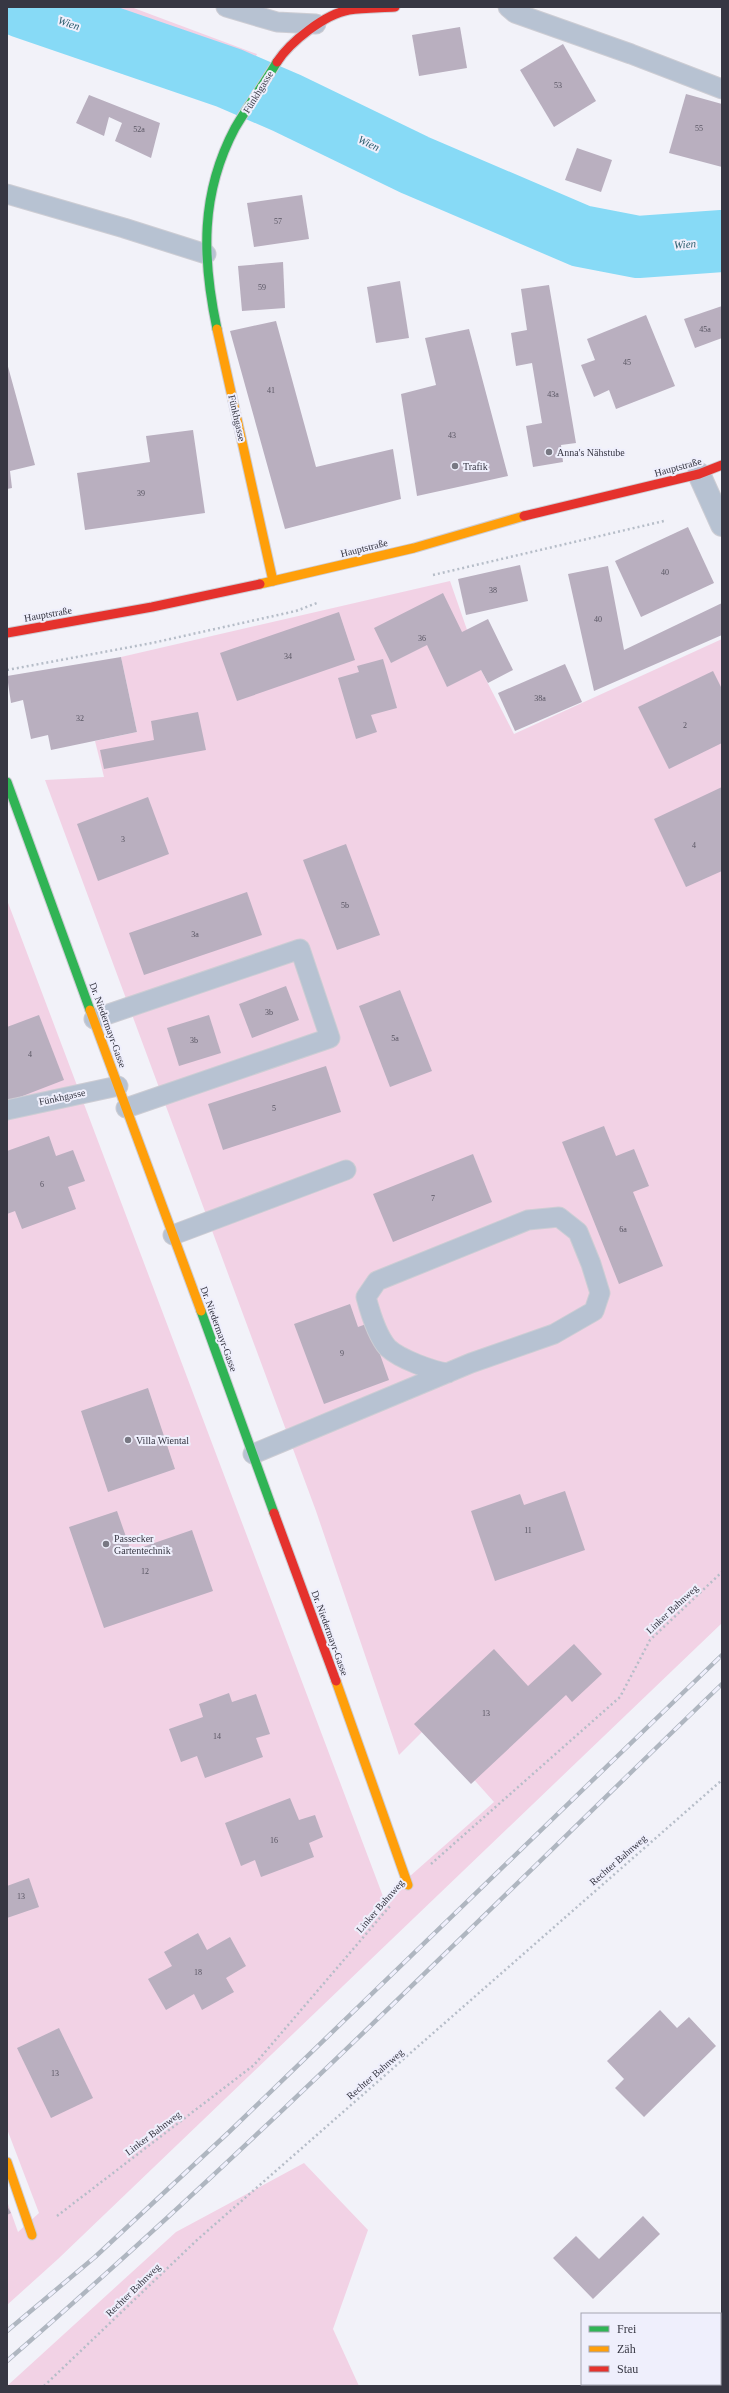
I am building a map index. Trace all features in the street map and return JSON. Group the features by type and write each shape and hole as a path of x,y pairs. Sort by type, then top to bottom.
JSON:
{"street":[{"name":"Fünkhgasse","path":"273,581 208,292 205,237 214,179 235,129 283,53 316,24 346,8 396,7"},
{"name":"Hauptstraße","path":"7,633 152,607 273,581 414,548 524,516 699,474 722,465"},
{"path":"699,474 722,525"},
{"name":"Dr. Niedermayr-Gasse","path":"7,782 388,1824 408,1885"},
{"path":"7,2162 32,2235"}],"lane":[{"path":"226,7 277,22 316,24"},
{"path":"508,7 515,13 631,54 722,89"},
{"path":"7,194 124,228 206,254"},
{"path":"94,1019 300,949 330,1038 126,1108"},
{"name":"Fünkhgasse","path":"7,1110 118,1086"},
{"path":"173,1235 346,1170"},
{"path":"253,1454 406,1392 471,1363 554,1334 594,1311 600,1293 591,1264 578,1232 559,1217 528,1220 377,1281 366,1297 370,1315 388,1348 432,1371 448,1373"},
{"path":"405,1357 406,1392"}],"path":[{"name":"Linker Bahnweg","path":"32,2235 254,2065 408,1885 620,1697 650,1640 722,1572"},
{"name":"Rechter Bahnweg","path":"44,2386 197,2240 722,1780"}],"shaded area":[{"path":"7,7 131,7 257,54 235,102 7,28"},
{"path":"450,581 481,670 514,734 722,639 722,1623 58,2259 7,2305 7,2201 18,2232 39,2213 7,2129 7,900 384,1899 494,1802 427,1727 399,1755 316,1511 45,780 104,777 95,741 137,732 121,657"},
{"path":"304,2163 368,2230 333,2329 359,2386 7,2386 176,2232"}],"building":[{"path":"460,27 467,68 419,76 412,35"},
{"path":"563,44 596,101 554,127 520,70"},
{"path":"686,94 722,104 722,167 669,153"},
{"path":"89,95 160,123 151,158 115,141 122,123 109,117 104,136 76,123"},
{"path":"577,148 612,160 601,192 565,180"},
{"path":"302,195 309,239 254,247 247,203"},
{"path":"283,262 285,308 242,311 238,266"},
{"path":"400,281 409,338 376,343 367,287"},
{"path":"549,285 576,443 561,445 563,462 533,467 526,426 542,423 532,363 516,366 511,333 527,330 521,289"},
{"path":"722,306 722,338 695,348 684,319"},
{"path":"646,315 675,386 616,409 609,390 594,397 581,365 595,360 587,339"},
{"path":"276,321 316,467 393,449 401,499 285,529 230,331"},
{"path":"469,329 508,476 417,496 401,394 436,385 425,338"},
{"path":"7,363 35,465 10,471 12,488 7,489"},
{"path":"193,430 205,513 85,530 77,473 150,462 146,436"},
{"path":"688,527 714,583 641,617 615,561"},
{"path":"520,565 528,601 466,615 458,579"},
{"path":"608,566 624,650 722,603 722,635 594,691 568,574"},
{"path":"443,593 462,632 488,619 513,670 488,683 481,670 447,687 427,645 391,663 374,628"},
{"path":"339,612 355,660 237,701 220,653"},
{"path":"121,657 137,732 51,750 48,735 31,739 23,700 11,703 7,676"},
{"path":"383,659 397,708 371,715 377,732 356,739 338,678 359,672 357,666"},
{"path":"565,664 582,702 515,731 498,693"},
{"path":"713,671 722,689 722,743 669,769 638,707"},
{"path":"198,712 206,750 104,769 100,750 154,740 151,721"},
{"path":"722,787 722,871 686,887 654,819"},
{"path":"148,797 169,854 98,881 77,824"},
{"path":"346,844 380,935 337,950 303,860"},
{"path":"247,892 262,935 144,975 129,933"},
{"path":"286,986 299,1020 252,1038 239,1004"},
{"path":"400,990 432,1071 390,1087 359,1006"},
{"path":"39,1015 64,1080 7,1102 7,1027"},
{"path":"209,1015 221,1053 179,1066 167,1028"},
{"path":"326,1066 341,1112 223,1150 208,1104"},
{"path":"604,1126 616,1156 634,1149 649,1186 633,1192 663,1266 619,1284 562,1142"},
{"path":"49,1136 56,1156 73,1150 85,1181 68,1187 76,1209 22,1229 15,1211 7,1214 7,1151"},
{"path":"473,1154 492,1202 393,1242 373,1194"},
{"path":"350,1304 358,1327 369,1323 389,1380 324,1404 294,1324"},
{"name":"Villa Wiental","path":"148,1388 175,1469 108,1492 81,1411"},
{"path":"565,1491 585,1550 495,1581 471,1511 520,1494 524,1505"},
{"path":"117,1511 131,1551 192,1530 213,1591 104,1628 69,1527"},
{"path":"574,1644 602,1674 572,1702 566,1695 471,1784 414,1724 494,1649 528,1686"},
{"path":"229,1693 232,1702 256,1694 270,1734 256,1738 263,1757 205,1778 197,1756 181,1762 169,1729 203,1717 199,1704"},
{"path":"290,1798 299,1820 315,1815 323,1837 309,1843 314,1857 261,1877 255,1860 241,1866 225,1823"},
{"path":"29,1878 39,1907 7,1918 7,1886"},
{"path":"198,1933 207,1950 230,1937 246,1966 226,1978 234,1992 202,2010 194,1994 166,2010 148,1979 172,1966 164,1952"},
{"path":"660,2010 677,2028 689,2017 716,2046 644,2117 615,2088 624,2079 607,2061"},
{"path":"59,2028 93,2098 51,2118 17,2048"},
{"path":"7,2206 11,2213 7,2215"},
{"path":"643,2216 660,2234 593,2299 553,2258 576,2236 599,2259"}],"waterway":[{"name":"Wien","path":"22,7 229,78 287,103 415,165 581,236 638,247 722,241"}],"railway":[{"path":"7,2331 95,2257 229,2132 722,1655"},
{"path":"7,2361 99,2280 280,2112 722,1684"}],"traffic: fast":[{"path":"217,329 212,303 207,252 207,227 215,177 235,128 277,62"},
{"path":"7,782 90,1010"},
{"path":"201,1311 274,1513"}],"traffic: slow":[{"path":"217,329 273,581"},
{"path":"260,584 414,548 524,516"},
{"path":"90,1010 201,1311"},
{"path":"336,1681 408,1885"},
{"path":"7,2162 32,2235"}],"traffic: jam":[{"path":"277,62 290,46 299,38 329,17 349,10 395,7"},
{"path":"524,516 699,474 722,465"},
{"path":"7,633 152,607 260,584"},
{"path":"274,1513 336,1681"}],"place":[{"name":"Anna's Nähstube","path":"549,452"},
{"name":"Trafik","path":"455,466"},
{"name":"Villa Wiental","path":"128,1440"},
{"name":"Passecker Gartentechnik","path":"106,1544"}]}
